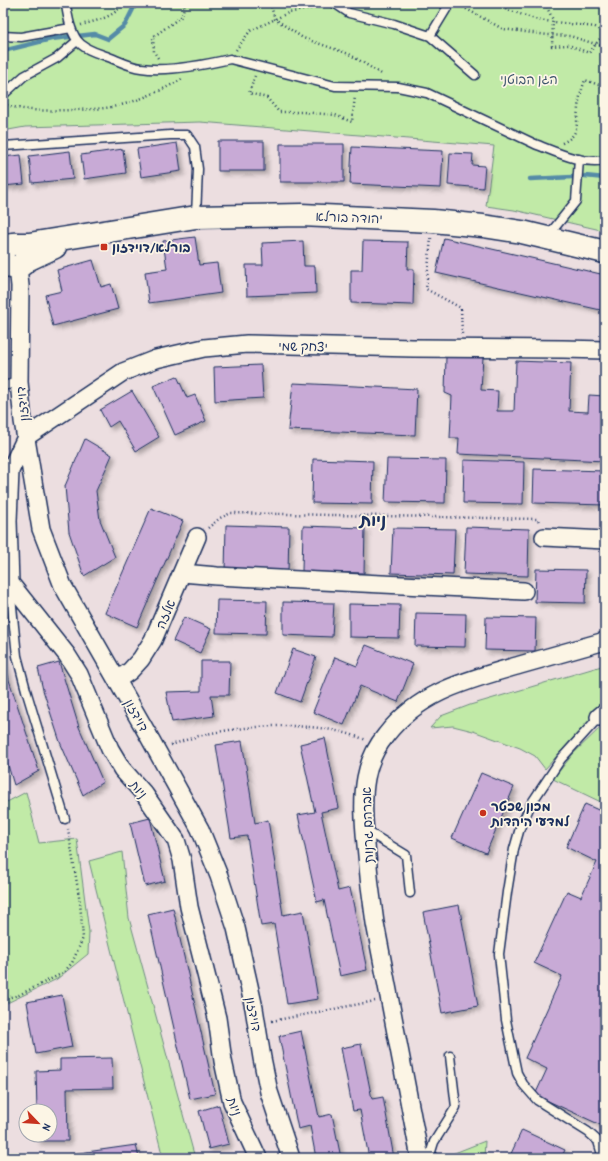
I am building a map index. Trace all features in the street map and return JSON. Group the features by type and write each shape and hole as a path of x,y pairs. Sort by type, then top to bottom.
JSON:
{"street":[{"name":"יהודה בורלא","path":"9,256 35,255 91,233 196,217 301,215 433,221 491,227 547,237 605,252"},
{"name":"דוידזון","path":"9,256 20,286 11,384 26,437 41,529 63,586 200,829 219,876 236,928 269,1092 291,1158"},
{"name":"יצחק שמי","path":"26,437 123,372 156,358 204,348 246,344 413,348 605,350"},
{"path":"10,583 8,521 10,471 26,437"},
{"name":"אלזה","path":"117,680 130,671 141,659 153,640 197,537"},
{"path":"544,537 605,540"},
{"path":"182,573 524,591"},
{"name":"ניות","path":"10,583 71,661 79,674 110,749 122,769 145,795 176,840 182,860 189,907 218,1018 223,1060 232,1102 258,1158"},
{"name":"אברהם גרנות","path":"420,1158 375,923 370,884 364,801 366,778 372,757 395,723 410,710 429,697 457,684 605,641"}],"lane":[{"path":"63,3 66,5 71,28 78,42 87,49 140,68 163,69 213,63 230,59 335,86 398,87 427,93 549,150 594,162 605,160"},
{"path":"334,3 350,12 430,36 475,75"},
{"path":"430,36 450,3"},
{"path":"3,36 21,37 71,28"},
{"path":"3,95 24,76 57,58 78,42"},
{"path":"3,146 187,135 195,147 198,169 196,217"},
{"path":"547,237 576,201 579,159"},
{"path":"10,583 17,656 66,819"},
{"path":"602,715 561,759 532,804 520,828 514,849 506,892 499,954 506,1020 517,1073 523,1084 537,1100 588,1132 598,1142 603,1158"},
{"path":"365,830 406,855 410,893"},
{"path":"429,1158 434,1142 456,1107 450,1056"}],"path":[{"path":"71,28 105,18 120,9 123,3"},
{"path":"163,69 154,52 153,37 182,16 185,3"},
{"path":"270,3 275,19 303,38 349,54 380,73 398,87"},
{"path":"230,59 250,31 288,13 334,3"},
{"path":"455,3 503,29 548,35 570,36 605,47"},
{"path":"500,3 505,9 538,20 595,26 605,32 589,53 569,45 552,46 553,20 545,3"},
{"path":"258,66 249,93 267,98 279,112 303,112 335,115 352,122 356,86"},
{"path":"3,103 18,108 44,111 103,109 118,106 147,96 185,78"},
{"path":"549,150 570,140 578,127 578,108 581,91 585,80 605,87"},
{"path":"433,221 426,289 461,308 462,348"},
{"path":"197,537 220,518 231,513 538,519 544,537"},
{"path":"156,749 210,733 247,727 304,727 333,730 353,734 379,746"},
{"path":"3,999 19,994 63,973 72,963 83,938 80,902 70,833 66,819"},
{"path":"256,1024 389,998"}],"green space":[{"name":"הגן הבוטני","path":"3,3 605,3 605,231 514,210 486,206 494,146 200,122 25,127 3,131"},
{"path":"605,665 605,708 582,728 545,769 535,756 520,748 473,731 453,726 430,728 441,716 470,705"},
{"path":"605,723 605,804 553,779 573,754"},
{"path":"3,791 7,802 26,792 39,843 77,839 89,932 88,954 57,979 5,1004 3,990"},
{"path":"122,852 129,918 195,1158 163,1158 89,861"},
{"path":"485,1141 484,1158 453,1158 452,1154"}],"building":[{"path":"218,141 264,141 264,171 218,171"},
{"path":"177,143 181,171 141,177 137,149"},
{"path":"280,144 344,144 344,182 280,182"},
{"path":"352,147 443,151 441,188 350,184"},
{"path":"123,149 126,173 84,179 81,155"},
{"path":"70,151 73,179 32,183 29,156"},
{"path":"450,153 473,154 472,165 485,166 483,188 448,185"},
{"path":"21,155 24,184 3,186 3,157"},
{"path":"195,237 199,265 217,263 221,293 149,303 145,272 167,269 163,241"},
{"path":"444,238 605,275 605,311 436,273"},
{"path":"303,241 304,266 315,266 316,293 247,296 246,265 263,265 262,243"},
{"path":"363,241 408,242 407,269 414,269 413,305 351,303 351,270 362,270"},
{"path":"93,260 101,287 111,284 118,309 53,326 45,295 62,291 57,270"},
{"path":"446,356 483,357 481,390 498,391 497,411 514,411 516,361 571,363 569,411 588,412 589,395 605,396 605,461 458,454 459,438 450,438 452,396 445,393"},
{"path":"261,365 263,398 215,401 214,367"},
{"path":"177,376 187,398 195,395 206,421 175,435 153,386"},
{"path":"293,383 417,389 415,435 288,430"},
{"path":"132,391 159,437 136,451 118,421 109,427 100,410"},
{"path":"85,439 112,455 96,491 100,520 115,557 84,576 69,532 65,486"},
{"path":"313,459 373,461 372,504 312,503"},
{"path":"387,459 446,460 445,503 385,502"},
{"path":"464,460 524,462 523,504 463,503"},
{"path":"534,469 605,471 605,505 533,503"},
{"path":"151,508 183,521 137,627 105,613"},
{"path":"226,525 289,527 288,573 225,572"},
{"path":"303,526 365,528 364,573 302,572"},
{"path":"466,527 529,529 528,576 464,574"},
{"path":"393,528 455,529 453,575 391,573"},
{"path":"536,569 586,570 585,603 535,602"},
{"path":"605,572 605,605 604,605"},
{"path":"217,600 267,601 266,634 216,633"},
{"path":"283,602 334,603 332,637 283,635"},
{"path":"349,604 400,605 399,638 349,637"},
{"path":"416,613 466,614 465,647 415,646"},
{"path":"184,617 211,629 200,653 173,641"},
{"path":"486,617 536,618 535,651 485,650"},
{"path":"366,645 413,664 398,702 360,686 344,725 313,712 335,657 357,666"},
{"path":"293,649 316,657 300,702 277,693"},
{"path":"3,653 9,680 39,771 14,785 3,749"},
{"path":"201,661 230,661 229,695 211,695 214,716 172,722 166,692 201,691"},
{"path":"59,662 79,727 103,782 83,795 60,742 43,690 38,668"},
{"path":"325,738 339,808 321,812 338,891 350,888 367,970 340,976 324,900 317,902 298,815 315,812 300,744"},
{"path":"242,741 255,823 268,820 283,915 303,911 318,999 287,1004 274,924 261,926 247,836 231,838 216,745"},
{"name":"מכון שכטר למדעי היהדות","path":"481,773 514,787 486,853 452,838"},
{"path":"585,804 605,813 605,1127 535,1095 547,1069 525,1058 562,976 534,963 567,891 581,897 597,862 566,847"},
{"path":"150,818 165,881 145,886 130,823"},
{"path":"459,905 478,1006 442,1013 423,912"},
{"path":"173,908 215,1094 190,1099 148,914"},
{"path":"62,995 72,1047 36,1054 27,1002"},
{"path":"301,1031 319,1117 332,1114 341,1158 316,1158 310,1126 298,1129 279,1036"},
{"path":"361,1044 372,1099 383,1097 394,1158 369,1158 360,1110 353,1111 341,1048"},
{"path":"112,1058 113,1088 67,1089 68,1141 58,1141 58,1103 37,1103 36,1071 60,1070 60,1059"},
{"path":"219,1105 229,1144 209,1149 199,1111"},
{"path":"522,1130 565,1150 561,1158 509,1158"},
{"path":"136,1145 139,1158 44,1158"}],"waterway":[{"path":"3,51 51,39 95,34 108,39 125,25 136,3"},
{"path":"585,176 605,178"},
{"path":"530,179 573,177"}],"place":[{"name":"בורלא/דוידזון","path":"104,247"},
{"name":"מכון שכטר למדעי היהדות","path":"483,813"}],"district":[{"name":"ניות","path":"373,519"}]}
